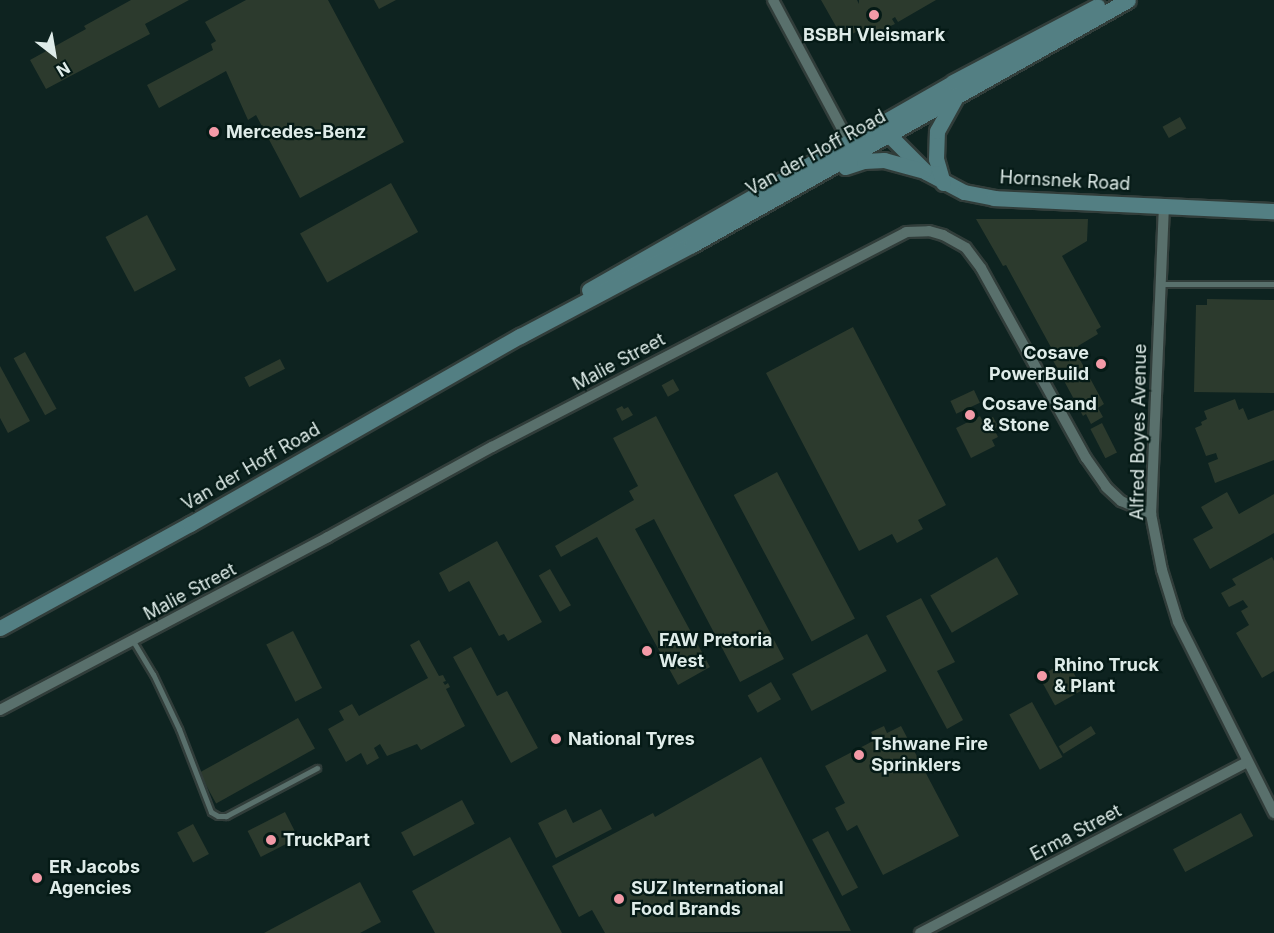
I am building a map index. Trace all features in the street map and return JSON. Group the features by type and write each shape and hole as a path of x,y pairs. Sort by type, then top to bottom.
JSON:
{"main road":[{"name":"Van der Hoff Road","path":"0,628 190,524 520,336 692,245 1108,0"},
{"name":"Van der Hoff Road","path":"520,336 604,281 849,142 884,130 957,95 1000,65 1128,0"},
{"path":"943,183 936,159 937,131 957,95"},
{"name":"Hornsnek Road","path":"884,130 926,172 943,183 964,192 994,198 1274,211"},
{"path":"792,188 864,161 884,160 926,172"}],"street":[{"path":"773,0 849,142"},
{"name":"Alfred Boyes Avenue","path":"1164,205 1151,514 1162,570 1178,622 1274,813"},
{"name":"Malie Street","path":"0,710 133,641 503,441 906,232 928,231 943,234 966,248 981,268 1086,458 1106,487 1121,501 1151,514"},
{"name":"Erma Street","path":"920,933 1247,762"}],"lane":[{"path":"1160,284 1274,284"},
{"path":"133,641 153,674 179,729 210,812 218,816 226,816 317,768"}],"building":[{"path":"131,0 189,0 145,24 150,34 46,89 30,60 86,29 84,26"},
{"path":"246,0 328,0 404,142 300,198 256,115 248,120 226,71 159,108 147,85 213,50 211,44 216,41 205,22"},
{"path":"374,0 396,0 379,9"},
{"path":"821,0 857,0 859,4 859,0 936,0 898,22 895,17 892,19 895,24 879,31 881,37 869,42 867,37 860,40 856,32 838,41 834,32 838,30"},
{"path":"1180,117 1186,128 1169,138 1163,127"},
{"path":"391,183 418,232 327,282 300,233"},
{"path":"147,215 176,270 135,292 106,237"},
{"path":"976,219 1088,219 1087,241 1062,256 1101,327 1096,330 1098,334 1078,346 1083,355 1079,358 1104,404 1098,408 1103,417 1091,424 1086,414 1083,416 1049,353 1053,351 1006,265 1003,266"},
{"path":"1207,299 1274,300 1274,393 1194,392 1196,305 1207,305"},
{"path":"853,327 946,505 918,520 923,529 897,543 892,534 859,551 766,373"},
{"path":"25,352 57,409 45,415 14,358"},
{"path":"280,359 285,369 249,387 244,377"},
{"path":"0,366 30,421 8,433 0,418"},
{"path":"673,379 679,390 668,397 662,385"},
{"path":"974,390 980,403 956,414 950,401"},
{"path":"1235,399 1239,410 1243,408 1248,420 1274,410 1274,460 1215,483 1208,463 1218,459 1216,453 1206,456 1195,428 1207,419 1204,411"},
{"path":"622,406 624,409 628,407 633,415 622,421 616,409"},
{"path":"656,416 784,659 740,682 654,519 635,529 710,667 678,685 597,537 561,557 555,546 634,500 629,491 638,486 613,438"},
{"path":"980,416 983,422 993,417 998,426 994,429 998,437 992,440 995,446 971,458 956,428"},
{"path":"1102,423 1117,452 1105,458 1090,429"},
{"path":"777,472 855,619 812,642 734,495"},
{"path":"1227,492 1239,514 1274,494 1274,533 1210,569 1193,539 1213,528 1201,507"},
{"path":"497,541 542,622 508,641 504,634 499,636 469,581 449,592 439,573"},
{"path":"997,557 1018,594 952,633 930,596"},
{"path":"1272,557 1274,561 1274,671 1262,678 1236,633 1249,625 1241,611 1248,607 1243,600 1229,607 1221,593 1236,585 1232,579"},
{"path":"550,569 571,605 560,612 539,576"},
{"path":"921,598 955,662 937,671 963,720 947,729 886,616"},
{"path":"293,631 322,688 295,702 266,645"},
{"path":"867,634 887,671 812,711 792,674"},
{"path":"419,640 439,676 443,675 445,685 448,683 450,687 446,689 465,726 421,750 417,744 387,756 380,744 374,748 379,758 367,765 361,753 346,762 328,729 344,720 339,711 352,704 359,716 428,678 410,645"},
{"path":"471,647 497,696 507,691 538,748 511,763 453,657"},
{"path":"1067,661 1083,690 1055,705 1039,677"},
{"path":"771,682 781,699 758,713 748,696"},
{"path":"1032,702 1063,757 1040,770 1009,715"},
{"path":"298,718 315,749 216,803 199,773"},
{"path":"884,726 887,733 901,726 959,836 883,875 857,825 847,831 835,808 845,803 825,766 875,740 871,732"},
{"path":"1091,726 1096,734 1064,754 1059,746"},
{"path":"761,757 851,931 605,933 592,910 579,917 552,866 653,813 655,817"},
{"path":"462,800 475,824 414,856 401,832"},
{"path":"566,809 573,823 601,809 612,829 556,858 538,823"},
{"path":"285,812 298,838 261,857 248,831"},
{"path":"1241,813 1253,836 1185,872 1173,849"},
{"path":"193,824 209,854 193,862 177,832"},
{"path":"828,831 858,888 842,896 812,839"},
{"path":"510,837 562,933 435,933 412,891"},
{"path":"360,882 381,922 360,933 264,933"}],"place":[{"name":"BSBH Vleismark","path":"874,15"},
{"name":"Mercedes-Benz","path":"214,132"},
{"name":"Cosave PowerBuild","path":"1101,364"},
{"name":"Cosave Sand & Stone","path":"970,415"},
{"name":"FAW Pretoria West","path":"647,651"},
{"name":"Rhino Truck & Plant","path":"1042,676"},
{"name":"National Tyres","path":"556,739"},
{"name":"Tshwane Fire Sprinklers","path":"859,755"},
{"name":"TruckPart","path":"271,840"},
{"name":"ER Jacobs Agencies","path":"37,878"},
{"name":"SUZ International Food Brands","path":"619,899"}]}
